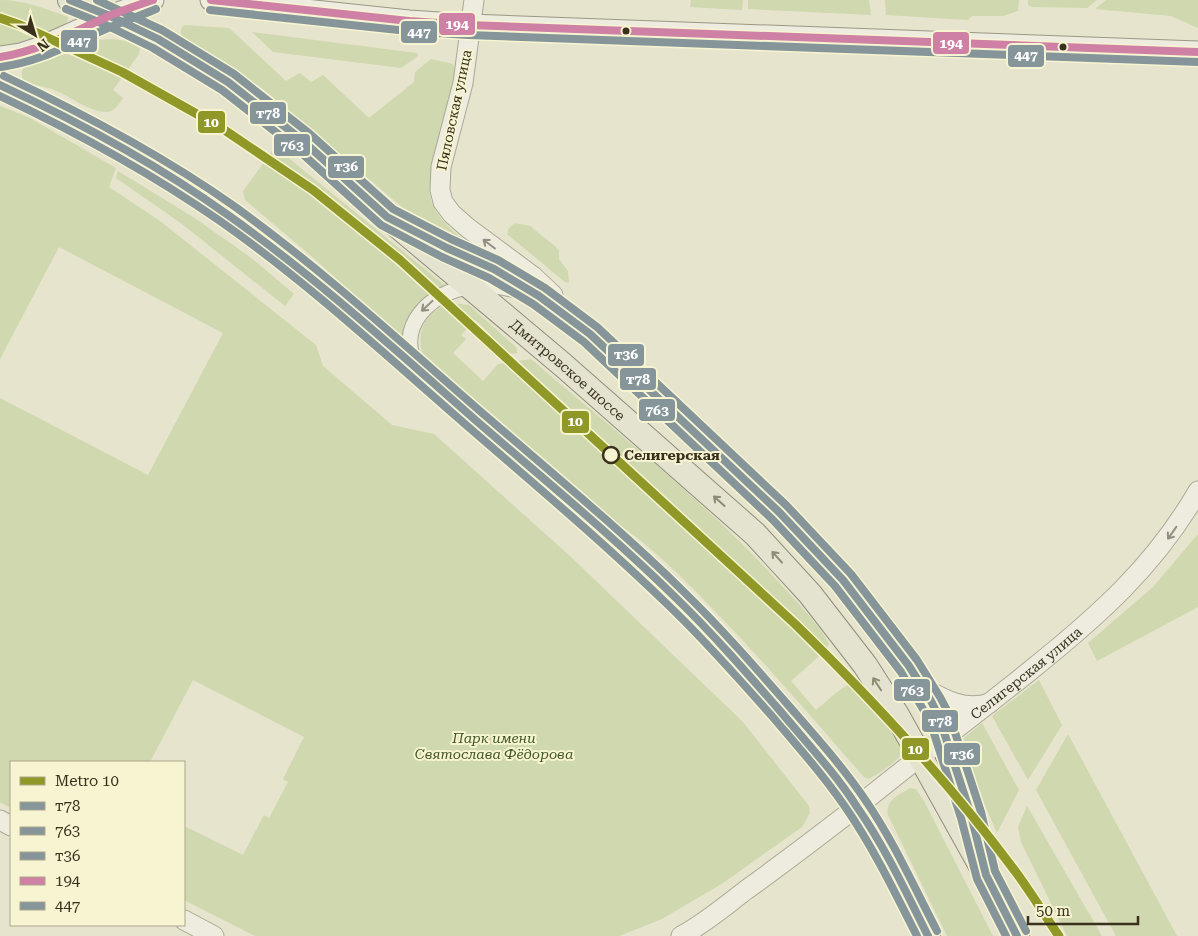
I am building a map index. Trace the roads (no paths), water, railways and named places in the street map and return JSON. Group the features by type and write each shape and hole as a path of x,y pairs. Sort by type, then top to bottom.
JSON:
{"main road":[{"name":"Дмитровское шоссе","path":"70,0 110,16 158,39 228,82 303,142 755,534 810,594 864,665 896,715 986,875 1017,936"},
{"path":"0,57 21,54 39,48 110,16 153,0"},
{"path":"210,0 409,22 1198,52"},
{"path":"0,85 64,116 103,138 182,184 226,214 320,285 602,530 676,598 730,654 826,764 857,806 881,844 928,936"}],"street":[{"name":"Пяловская улица","path":"474,0 463,83 440,167 440,190 443,202 452,214 468,228 534,277 590,334"},
{"path":"388,217 447,248 494,269 539,296 590,334 779,512 843,580 894,644 923,687 939,717 971,815 986,875"},
{"path":"426,379 414,362 410,342 414,322 426,306 434,300 455,290 470,286 496,286 539,296"},
{"name":"Селигерская улица","path":"681,936 717,912 857,806 991,703 1072,637 1127,587 1170,536 1198,492"},
{"path":"923,687 959,705 979,706 991,703"},
{"path":"185,921 214,936"}],"metro line":[{"name":"10","path":"0,18 20,25 122,72 220,127 313,190 400,260 795,624 853,682 962,803 1018,875 1059,936"}],"place":[{"name":"Селигерская","path":"611,455"}],"park label":[{"name":"Парк имени Святослава Фёдорова","path":"494,746"}]}
